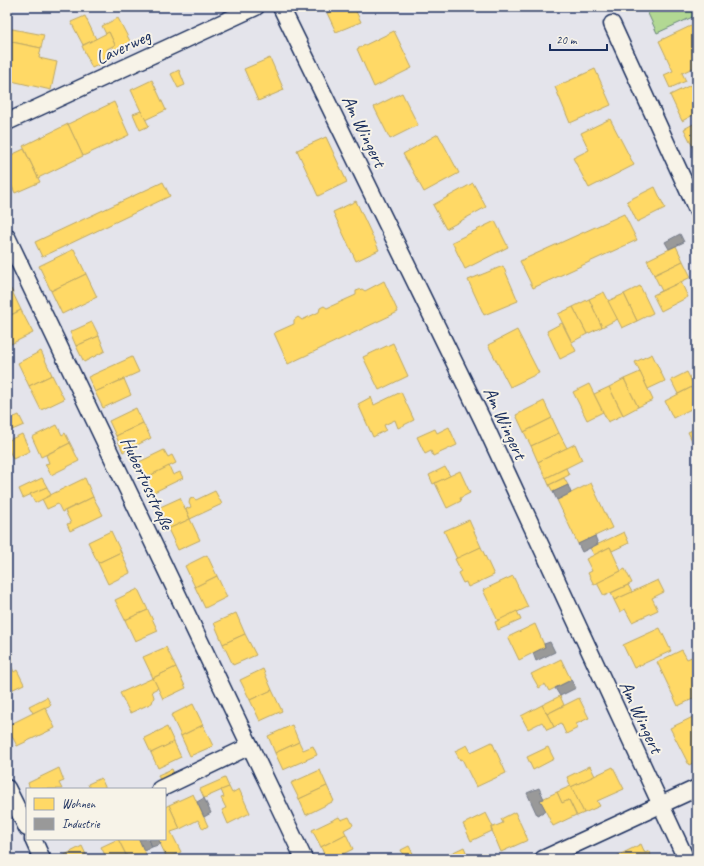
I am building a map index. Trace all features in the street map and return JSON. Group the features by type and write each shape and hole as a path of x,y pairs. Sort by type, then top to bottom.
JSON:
{"street":[{"name":"Laverweg","path":"7,122 256,7"},
{"name":"Am Wingert","path":"281,7 483,421 686,859"},
{"path":"612,24 697,210"},
{"name":"Hubertusstraße","path":"7,237 304,859"},
{"path":"162,788 250,746"},
{"path":"7,788 26,826"},
{"path":"543,859 697,788"},
{"path":"32,840 42,859"}],"green space":[{"path":"645,7 697,7 697,15 657,33"}],"building: Wohnen":[{"path":"341,7 354,7 361,22 336,32 327,13"},
{"path":"85,16 96,39 83,45 71,22"},
{"path":"118,18 131,43 114,51 112,46 115,45 109,32 106,34 102,26"},
{"path":"697,23 697,66 682,73 686,81 670,88 664,75 673,71 659,41"},
{"path":"7,28 44,35 41,48 7,41"},
{"path":"394,31 412,68 374,87 357,49"},
{"path":"109,32 115,45 107,49 111,59 92,68 82,46"},
{"path":"7,41 41,48 39,58 57,62 51,90 7,80"},
{"path":"270,58 284,90 258,101 244,69"},
{"path":"595,69 611,105 570,123 555,87"},
{"path":"179,70 185,85 178,88 171,74"},
{"path":"152,80 166,110 145,120 131,90"},
{"path":"697,82 697,113 682,121 670,95"},
{"path":"402,93 418,125 390,139 374,107"},
{"path":"114,102 129,135 83,156 68,124"},
{"path":"141,111 149,126 140,130 133,114"},
{"path":"610,119 634,165 589,188 573,158 589,150 581,133"},
{"path":"697,122 697,155 684,129"},
{"path":"68,124 83,156 38,178 23,146"},
{"path":"438,134 459,173 424,192 403,154"},
{"path":"326,137 347,182 318,196 297,150"},
{"path":"24,149 40,182 15,193 7,176 7,157"},
{"path":"163,182 170,196 42,257 35,242"},
{"path":"473,183 486,207 446,229 433,205"},
{"path":"655,187 665,208 637,222 627,201"},
{"path":"356,201 379,250 356,261 333,212"},
{"path":"624,214 637,240 533,288 520,261"},
{"path":"495,221 508,247 465,269 452,242"},
{"path":"676,246 683,261 654,275 647,260"},
{"path":"74,249 86,274 51,291 39,266"},
{"path":"683,261 691,277 662,291 654,275"},
{"path":"503,266 518,301 484,315 468,280"},
{"path":"86,274 97,297 62,314 51,291"},
{"path":"384,281 398,312 288,364 274,333 294,324 294,320 298,317 302,320 319,312 320,308 324,306 327,308 356,295 356,291 362,289 365,291"},
{"path":"681,282 688,297 661,311 653,295"},
{"path":"640,286 653,313 637,321 624,294"},
{"path":"11,289 21,310 7,317 7,291"},
{"path":"604,292 618,319 602,327 589,299"},
{"path":"624,294 637,321 622,328 608,301"},
{"path":"589,299 602,327 587,334 573,307"},
{"path":"573,307 587,334 572,342 558,314"},
{"path":"21,310 33,333 7,346 7,317"},
{"path":"92,322 99,336 76,346 70,332"},
{"path":"562,323 576,351 560,359 547,331"},
{"path":"517,330 539,373 510,387 488,345"},
{"path":"99,336 105,351 84,362 76,346"},
{"path":"393,343 408,376 379,390 363,357"},
{"path":"41,351 52,375 29,386 18,363"},
{"path":"652,354 665,381 648,389 635,362"},
{"path":"132,357 139,372 95,392 88,377"},
{"path":"640,372 653,400 638,407 624,379"},
{"path":"687,372 694,386 678,394 671,380"},
{"path":"52,375 64,399 41,410 29,386"},
{"path":"124,379 131,395 103,408 95,392"},
{"path":"624,379 638,407 623,415 609,387"},
{"path":"589,384 603,412 587,420 573,392"},
{"path":"694,386 697,393 697,406 673,418 665,401"},
{"path":"609,387 623,415 608,422 594,394"},
{"path":"401,392 414,420 398,428 395,420 384,425 386,430 373,437 358,404 371,397 374,405"},
{"path":"544,401 552,418 524,432 516,415"},
{"path":"136,408 143,423 116,436 109,421"},
{"path":"19,415 24,425 7,432 7,420"},
{"path":"552,418 559,433 531,446 524,432"},
{"path":"143,423 151,438 123,452 116,436"},
{"path":"57,425 62,435 65,433 70,443 41,457 32,437"},
{"path":"449,427 457,445 433,456 431,451 425,454 417,437 435,429 437,433"},
{"path":"697,428 697,451 688,432"},
{"path":"559,433 567,448 538,462 531,446"},
{"path":"22,434 30,451 13,459 7,446 7,441"},
{"path":"70,443 79,461 51,475 45,464 49,463 46,455"},
{"path":"575,444 582,460 546,478 538,462"},
{"path":"164,450 168,457 172,455 176,463 143,479 135,464"},
{"path":"169,466 173,475 180,472 183,478 150,494 143,479"},
{"path":"445,467 450,476 433,484 429,475"},
{"path":"566,468 569,475 549,485 546,478"},
{"path":"460,471 470,493 460,498 461,501 447,508 435,483"},
{"path":"42,478 47,487 23,498 19,489"},
{"path":"85,478 93,497 62,512 58,504 47,509 42,499"},
{"path":"564,478 568,485 553,492 549,485"},
{"path":"591,483 612,528 578,544 557,500"},
{"path":"47,487 51,495 35,503 30,494"},
{"path":"215,491 222,504 190,519 186,509 191,507 189,503 190,499 193,498 196,500"},
{"path":"93,497 103,515 70,531 67,524 71,523 65,511"},
{"path":"180,498 190,519 168,529 158,508"},
{"path":"190,519 200,540 178,550 168,529"},
{"path":"469,520 481,547 457,559 444,531"},
{"path":"111,531 121,552 98,563 88,542"},
{"path":"624,532 629,543 612,551 610,547 594,555 590,548"},
{"path":"481,547 494,575 468,587 466,582 463,583 458,573 461,571 455,559"},
{"path":"610,547 621,571 594,585 588,573 592,571 586,559"},
{"path":"121,552 130,573 108,584 98,563"},
{"path":"207,555 217,576 195,587 185,566"},
{"path":"625,569 632,583 604,596 597,583"},
{"path":"217,576 227,597 205,608 195,587"},
{"path":"513,576 528,607 498,621 483,590"},
{"path":"658,580 664,592 652,598 658,610 632,622 625,609 620,612 614,600"},
{"path":"628,585 632,592 614,600 611,593"},
{"path":"138,589 148,610 125,620 115,600"},
{"path":"148,610 158,631 135,641 125,620"},
{"path":"517,611 521,620 498,630 495,622"},
{"path":"236,613 245,634 223,644 214,623"},
{"path":"535,624 545,647 519,660 508,637"},
{"path":"660,628 671,651 634,668 623,645"},
{"path":"245,634 256,655 233,665 223,644"},
{"path":"166,647 176,667 153,678 143,657"},
{"path":"682,650 687,659 694,656 697,662 697,697 678,706 657,662"},
{"path":"7,657 14,672 17,670 24,684 7,692"},
{"path":"561,659 571,680 549,691 545,684 539,688 531,674"},
{"path":"176,667 186,688 163,699 153,678"},
{"path":"263,669 272,690 250,700 240,680"},
{"path":"153,678 158,688 152,691 154,697 152,703 130,713 120,693"},
{"path":"272,690 282,711 260,721 250,700"},
{"path":"560,696 564,705 547,714 542,705"},
{"path":"47,697 51,705 33,713 29,706"},
{"path":"579,698 589,718 576,724 578,728 566,734 561,723 554,727 547,714"},
{"path":"193,704 203,725 181,736 171,715"},
{"path":"542,705 554,727 547,730 542,722 528,729 521,716"},
{"path":"45,707 55,728 17,746 7,726"},
{"path":"697,715 697,761 689,765 670,728"},
{"path":"203,725 213,746 190,756 181,736"},
{"path":"292,725 299,742 275,753 268,736"},
{"path":"167,727 174,742 151,753 144,738"},
{"path":"174,742 181,757 158,768 151,753"},
{"path":"299,742 303,750 313,746 317,755 283,770 275,753"},
{"path":"492,742 506,773 476,787 462,759 460,760 455,751 467,745 471,752"},
{"path":"548,747 554,759 533,770 527,757"},
{"path":"590,766 595,776 571,787 567,777"},
{"path":"613,767 624,789 597,801 600,806 584,813 571,787"},
{"path":"59,768 64,781 59,783 62,788 30,788 28,783"},
{"path":"172,769 175,776 161,783 158,775"},
{"path":"320,770 327,786 299,799 291,783"},
{"path":"101,778 106,788 90,788 88,784"},
{"path":"225,778 229,787 204,798 200,789"},
{"path":"327,786 334,801 306,815 299,799"},
{"path":"571,786 584,813 577,816 569,800 562,803 557,792"},
{"path":"229,787 232,793 239,789 250,813 228,824 222,810 226,808 221,798 224,797 221,790"},
{"path":"557,792 562,803 569,800 576,815 553,826 540,800"},
{"path":"193,794 208,826 203,829 198,820 180,829 169,805"},
{"path":"169,805 180,829 171,832 181,852 167,858 158,840 166,840 166,806"},
{"path":"515,812 528,840 501,852 491,828 503,823 501,819"},
{"path":"486,813 493,827 491,828 492,831 471,841 463,824"},
{"path":"339,817 341,820 349,817 353,825 344,830 346,834 321,847 312,830"},
{"path":"346,834 353,849 333,859 326,859 321,847"},
{"path":"118,840 139,840 148,859 128,859"},
{"path":"118,840 128,859 107,859 101,847"},
{"path":"641,844 645,853 649,851 653,859 611,859"},
{"path":"82,846 88,859 57,859"},
{"path":"409,846 416,859 405,859 401,850"},
{"path":"464,847 469,859 448,859 447,855"},
{"path":"7,848 12,859 7,859"}],"building: Industrie":[{"path":"680,234 684,242 669,249 665,242"},
{"path":"568,485 571,493 557,500 553,492"},
{"path":"595,536 598,544 582,552 578,544"},
{"path":"550,642 555,652 536,661 533,653 545,647 544,644"},
{"path":"571,680 576,688 560,696 555,688"},
{"path":"539,788 544,799 540,800 546,811 537,815 527,793"},
{"path":"204,798 211,813 204,817 197,802"},
{"path":"139,840 149,840 152,847 144,851"},
{"path":"149,840 159,840 161,844 152,847"}]}
